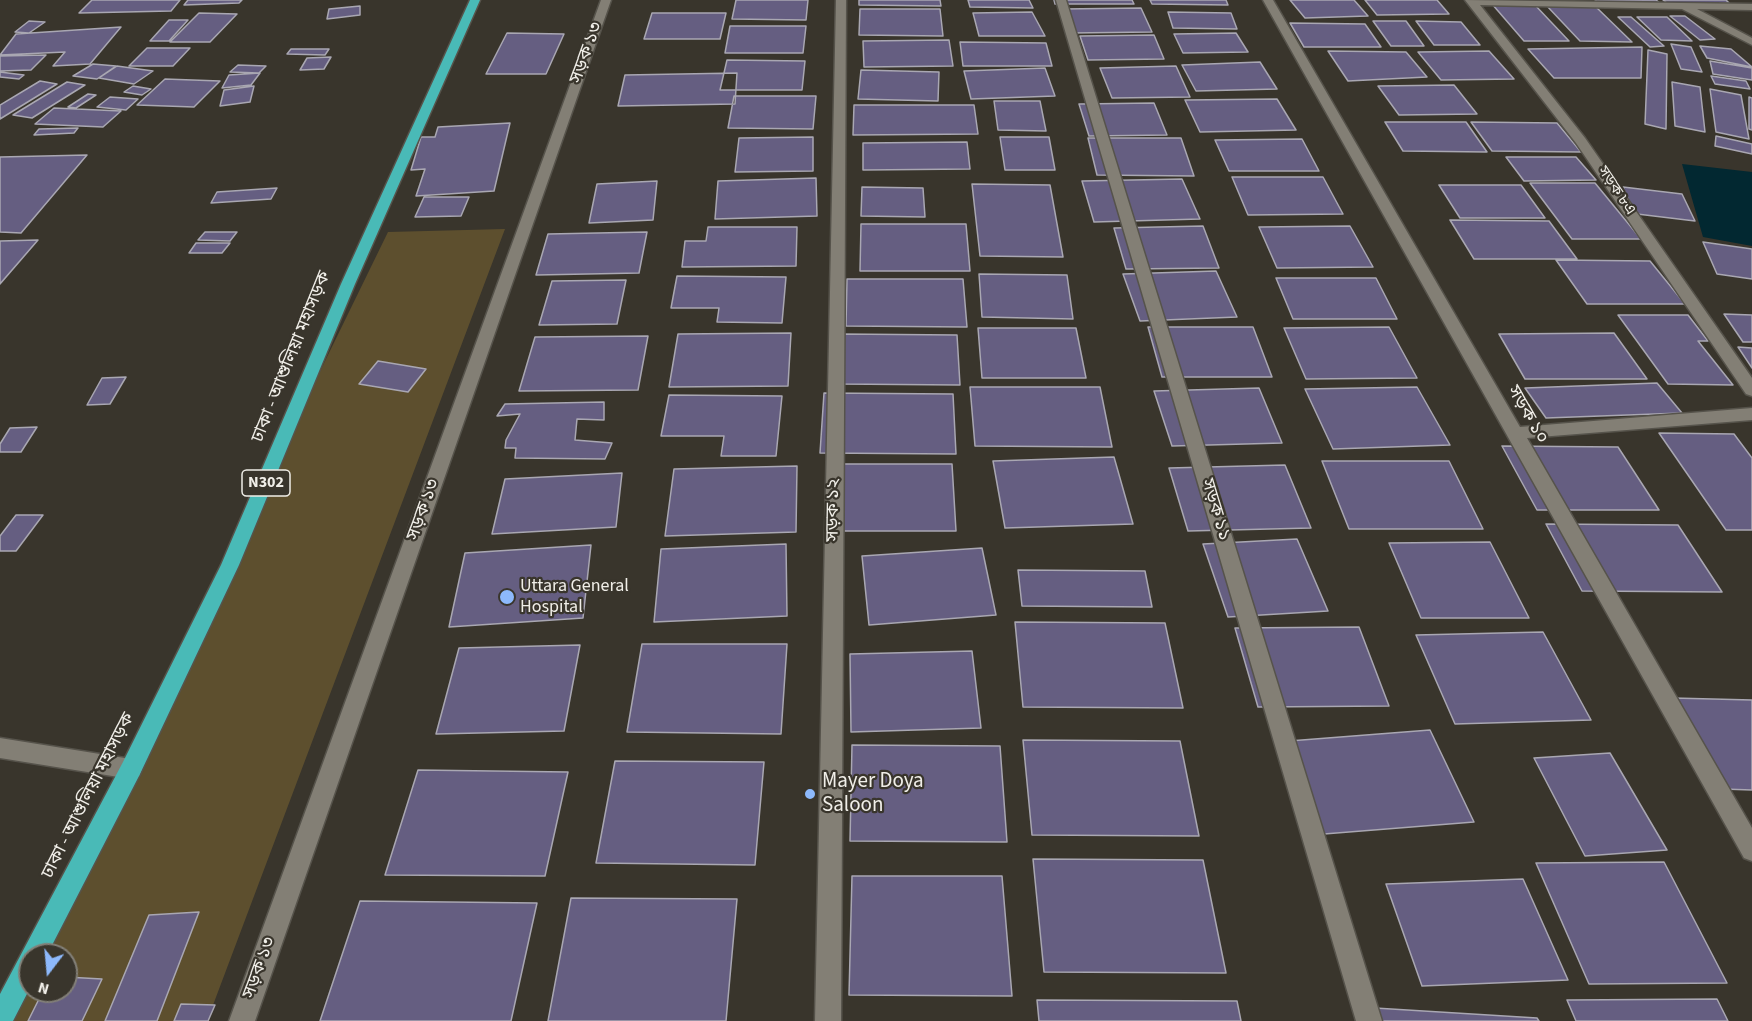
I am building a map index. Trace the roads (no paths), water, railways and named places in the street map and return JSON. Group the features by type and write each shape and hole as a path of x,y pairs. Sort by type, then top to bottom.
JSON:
{"highway":[{"name":"ঢাকা - আশুলিয়া মহাসড়ক","path":"40,943 130,770 230,565 348,284 475,0"},
{"path":"0,1020 18,985"}],"street":[{"name":"সড়ক ১৩","path":"242,1021 606,0"},
{"name":"সড়ক ১২","path":"828,1021 841,0"},
{"name":"সড়ক ১১","path":"1061,0 1369,1021"},
{"name":"সড়ক ১০","path":"1268,0 1752,850"},
{"path":"1471,1 1752,7"},
{"name":"সড়ক ৮এ","path":"1471,1 1581,141 1751,386"},
{"path":"1683,6 1752,42"},
{"path":"1515,434 1752,414"},
{"path":"0,748 130,770"}],"water":[{"path":"1682,164 1752,172 1752,246 1703,237"}],"place":[{"name":"Uttara General Hospital","path":"507,597"},
{"name":"Mayer Doya Saloon","path":"810,794"}]}
